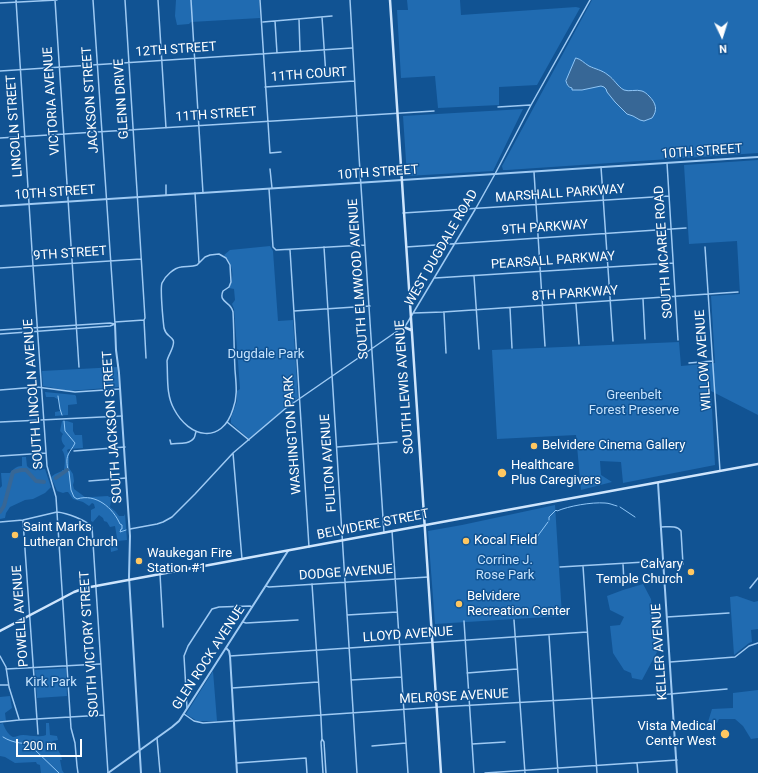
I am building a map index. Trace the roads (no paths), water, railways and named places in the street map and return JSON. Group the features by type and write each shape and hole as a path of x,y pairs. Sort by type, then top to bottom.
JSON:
{"main road":[{"name":"SOUTH LEWIS AVENUE","path":"390,0 441,773"},
{"path":"404,327 411,330"},
{"name":"BELVIDERE STREET","path":"0,631 77,590 758,464"}],"street":[{"path":"0,4 16,1 55,0"},
{"name":"VICTORIA AVENUE","path":"55,0 76,329"},
{"name":"JACKSON STREET","path":"93,0 106,199"},
{"name":"GLENN DRIVE","path":"124,0 145,318 146,358"},
{"path":"158,0 166,128"},
{"path":"191,0 203,193"},
{"path":"260,0 270,153 281,152"},
{"name":"SOUTH ELMWOOD AVENUE","path":"350,0 356,115 370,306 384,533"},
{"name":"WEST DUGDALE ROAD","path":"129,529 157,524 172,517 233,453 286,408 404,327 414,313 476,208 531,105 590,0"},
{"name":"LINCOLN STREET","path":"16,1 29,204"},
{"path":"263,22 332,16"},
{"path":"322,17 326,76"},
{"path":"298,19 300,51"},
{"path":"275,21 277,53"},
{"name":"12TH STREET","path":"0,71 352,48"},
{"name":"11TH COURT","path":"265,88 354,81"},
{"path":"498,107 531,105"},
{"name":"11TH STREET","path":"0,138 434,111"},
{"name":"10TH STREET","path":"0,206 758,157"},
{"name":"SOUTH MCAREE ROAD","path":"667,163 678,340"},
{"path":"601,167 612,340"},
{"path":"270,169 273,247 276,250 365,245"},
{"path":"534,172 545,346"},
{"path":"166,184 166,195"},
{"path":"195,193 199,263"},
{"name":"MARSHALL PARKWAY","path":"404,213 669,196"},
{"name":"SOUTH JACKSON STREET","path":"106,199 116,350 125,447 129,529 129,580 141,773"},
{"name":"SOUTH LINCOLN AVENUE","path":"29,204 47,470 56,494 58,512 70,717 72,734 76,743 78,773"},
{"name":"9TH PARKWAY","path":"406,246 686,228"},
{"name":"FULTON AVENUE","path":"324,247 357,773"},
{"name":"WILLOW AVENUE","path":"705,247 720,471"},
{"name":"WASHINGTON PARK","path":"290,250 309,547"},
{"path":"219,254 226,258 230,264 231,282 229,287 223,291 222,296 224,302 230,305 233,312 236,396 233,411 227,421 217,432 212,434 202,434 196,432 185,424 177,414 171,403 169,393 167,361 167,357 174,346 174,340 165,332 164,328 162,286 165,279 172,271 181,266 197,265 205,256 219,254"},
{"name":"9TH STREET","path":"0,268 141,259"},
{"name":"PEARSALL PARKWAY","path":"435,278 673,263"},
{"path":"474,276 479,349"},
{"name":"8TH PARKWAY","path":"414,313 418,314 738,292"},
{"path":"643,299 645,339"},
{"path":"576,303 579,344"},
{"path":"294,311 370,306"},
{"path":"510,307 512,348"},
{"path":"444,312 446,353"},
{"path":"0,330 144,320"},
{"path":"0,334 110,326 115,323"},
{"path":"76,329 79,367"},
{"path":"689,363 713,361"},
{"path":"0,390 37,387 75,392 120,389"},
{"path":"0,422 122,416"},
{"path":"227,421 249,440"},
{"path":"170,440 171,444 187,442 194,439 196,432"},
{"path":"337,447 397,442"},
{"path":"74,451 125,447"},
{"path":"0,456 46,453"},
{"path":"233,453 242,559"},
{"path":"89,481 126,478"},
{"name":"KELLER AVENUE","path":"658,483 677,773"},
{"path":"0,522 23,520 58,512"},
{"name":"SOUTH VICTORY STREET","path":"58,512 88,523 92,528 108,773"},
{"name":"POWELL AVENUE","path":"23,520 38,734"},
{"path":"661,527 676,527 680,529 683,564"},
{"path":"392,531 408,773"},
{"name":"GLEN ROCK AVENUE","path":"108,773 178,722 253,607 288,550"},
{"path":"560,567 664,561"},
{"path":"623,564 624,583"},
{"path":"583,566 597,773"},
{"path":"160,574 163,628"},
{"name":"DODGE AVENUE","path":"266,586 428,577"},
{"path":"750,588 758,578"},
{"path":"312,584 322,739 324,742 324,773"},
{"path":"187,708 184,656 188,646 209,613 215,608 253,607"},
{"path":"347,615 397,612"},
{"path":"667,617 729,613"},
{"path":"243,622 298,620"},
{"path":"514,620 524,772"},
{"path":"464,621 474,773"},
{"name":"LLOYD AVENUE","path":"230,656 587,632"},
{"path":"548,635 558,773"},
{"path":"670,662 735,657 749,646 758,643"},
{"path":"226,648 229,651 230,656 237,773"},
{"path":"0,656 6,669 8,685 19,720"},
{"path":"6,669 100,664"},
{"path":"467,673 518,669"},
{"path":"351,680 401,677"},
{"path":"232,688 319,682"},
{"path":"0,685 8,685"},
{"name":"MELROSE AVENUE","path":"184,714 199,723 436,707 672,694 728,689"},
{"path":"0,722 104,715"},
{"path":"157,737 160,772"},
{"path":"472,744 505,742"},
{"path":"372,746 406,743"},
{"path":"237,763 306,758 307,773"},
{"path":"485,773 524,772 557,768 676,760"},
{"path":"637,763 638,773"}],"waterway":[{"path":"58,396 62,415"},
{"path":"64,421 65,431 75,443 67,457 71,490 74,497 77,499 91,498 103,503 113,512 122,525 120,532 126,530"},
{"path":"0,512 4,506 13,472 26,470 36,481 44,482"},
{"path":"56,478 67,470"},
{"path":"549,520 549,517 556,510 574,506 599,503 608,503 617,506"},
{"path":"620,507 635,517"},
{"path":"537,537 548,522"},
{"path":"3,737 15,742 37,745 35,750 59,773"}],"place":[{"name":"Belvidere Cinema Gallery","path":"534,446"},
{"name":"Healthcare Plus Caregivers","path":"502,473"},
{"name":"Saint Marks Lutheran Church","path":"15,535"},
{"name":"Kocal Field","path":"466,541"},
{"name":"Waukegan Fire Station #1","path":"139,561"},
{"name":"Calvary Temple Church","path":"691,572"},
{"name":"Belvidere Recreation Center","path":"459,604"},
{"name":"Vista Medical Center West","path":"725,734"}],"park label":[{"name":"Dugdale Park","path":"266,355"},
{"name":"Greenbelt Forest Preserve","path":"634,404"},
{"name":"Corrine J. Rose Park","path":"505,568"},
{"name":"Kirk Park","path":"51,683"}]}
